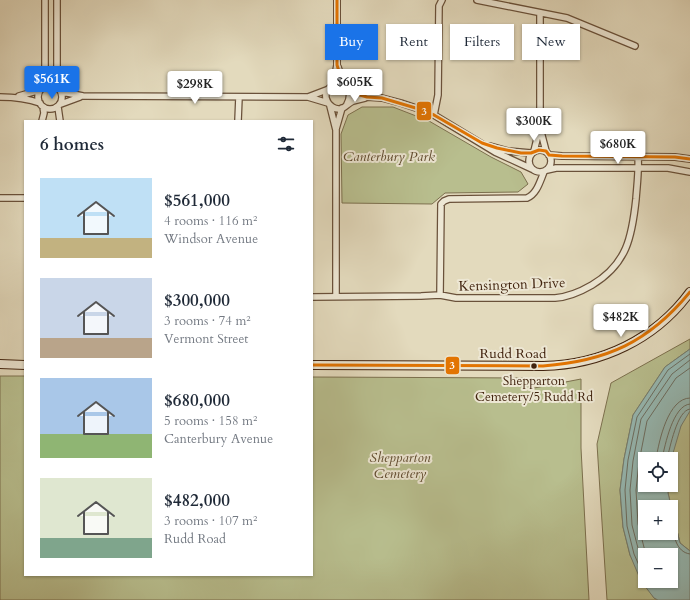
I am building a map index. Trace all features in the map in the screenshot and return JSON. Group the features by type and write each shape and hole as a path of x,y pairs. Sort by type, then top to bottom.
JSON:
{"street":[{"path":"42,120 44,113 38,99 45,76 45,0"},
{"path":"57,0 57,76 62,100 59,105 60,120"},
{"path":"336,296 336,130 326,95 331,88 337,65 337,0"},
{"path":"434,115 438,95 438,6 442,0"},
{"path":"477,0 540,14 567,18 635,46"},
{"path":"440,295 441,204 449,199 527,198 535,193 551,162 540,128 540,14"},
{"path":"337,65 344,87 349,92 401,103 434,115 505,158 533,170 546,171 556,168 668,168 690,172"},
{"path":"16,97 52,84 60,89 83,96 308,97 329,104 338,109 342,108"},
{"path":"308,97 337,85 344,87"},
{"path":"347,104 350,96 349,92"},
{"path":"0,97 29,99 50,109 83,96"},
{"path":"238,97 238,120"},
{"path":"336,130 342,108 347,104 367,97"},
{"path":"537,187 533,170 528,162 540,128"},
{"path":"482,144 508,151 532,152 540,150 562,156 638,156 690,159"},
{"name":"Kensington Drive","path":"313,297 440,295 456,298 567,297 583,290 610,271 619,260 627,246 632,230 638,156"},
{"path":"0,198 24,198"},
{"name":"Rudd Road","path":"313,365 558,366 585,362 612,353 643,336 669,316 690,292"},
{"path":"0,364 24,364"}],"green space":[{"name":"Canterbury Park","path":"362,107 393,107 429,121 491,157 521,172 528,184 518,192 445,193 432,204 342,203 341,134 348,115"},
{"path":"690,339 690,349 665,367 633,415 624,459 620,490 623,527 630,555 638,569 638,588 648,588 654,598 658,600 607,600 597,444 611,383"},
{"name":"Shepparton Cemetery","path":"0,376 24,376 24,576 313,576 313,377 526,378 529,389 581,379 581,448 589,600 0,600"},
{"path":"690,411 690,551 680,543 678,535 678,500 670,500 668,493 678,492 678,452 673,452 680,427 686,415"}],"water":[{"path":"690,349 690,411 681,426 673,452 638,452 638,492 668,492 670,500 638,500 638,540 678,540 678,535 680,543 690,551 690,600 658,600 654,598 646,588 678,588 678,548 638,548 638,574 630,555 623,527 620,490 624,459 633,415 665,367"}],"transit line":[{"name":"3","path":"337,0 337,65 344,87 349,92 367,97 382,98 419,109 434,115 482,143 521,153 531,153 539,150 546,151 549,155 562,156 675,157 690,159"},
{"name":"3","path":"313,365 543,366 587,359 607,354 642,336 659,324 690,292"}],"place":[{"name":"Shepparton Cemetery/5 Rudd Rd","path":"534,366"}]}
